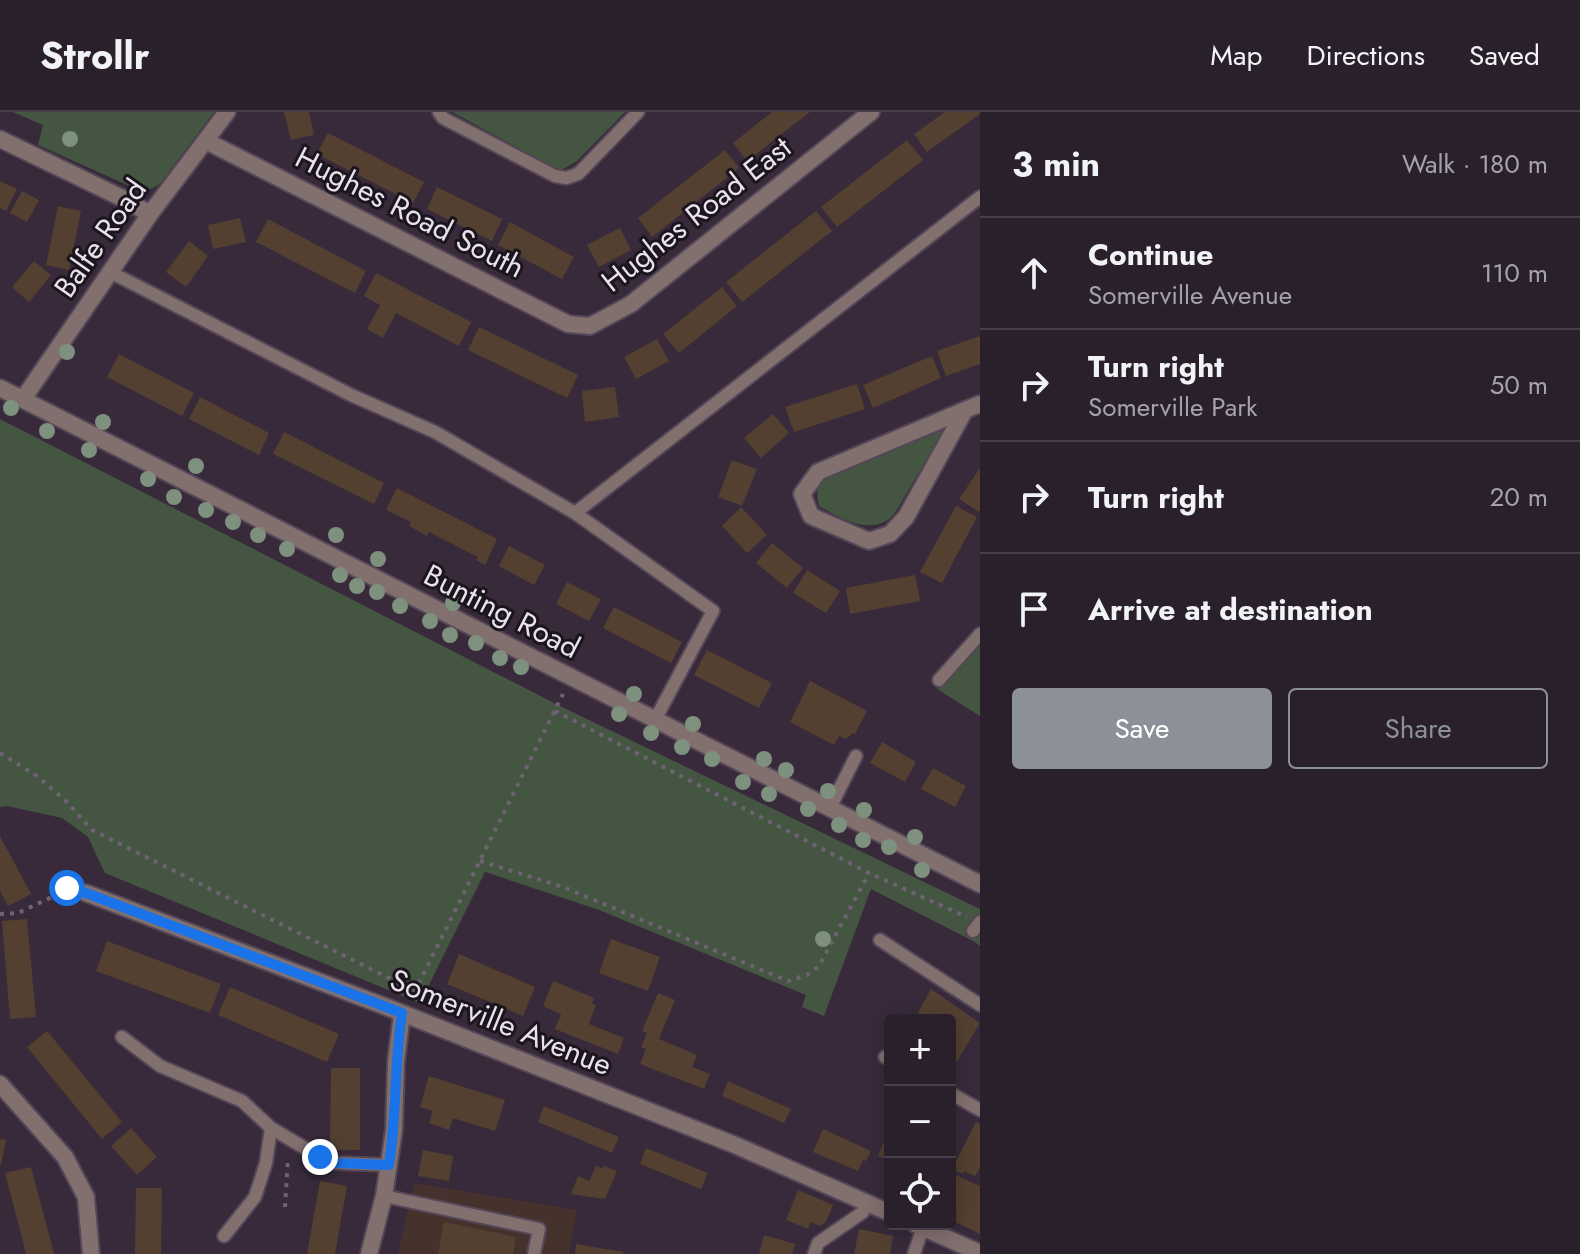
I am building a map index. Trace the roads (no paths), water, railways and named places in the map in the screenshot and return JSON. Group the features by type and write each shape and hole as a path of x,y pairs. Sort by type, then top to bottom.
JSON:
{"street":[{"name":"Balfe Road","path":"23,399 150,214 227,112"},
{"name":"Hughes Road East","path":"590,326 631,304 871,112"},
{"path":"0,139 150,214"},
{"name":"Hughes Road South","path":"206,141 568,324 590,326"},
{"name":"Bunting Road","path":"0,388 980,884"},
{"path":"972,407 906,517 890,534 869,541 811,516 802,494 818,472 972,407"},
{"name":"Somerville Avenue","path":"86,893 402,1013 735,1145 884,1210"},
{"path":"369,1254 384,1196 394,1130 396,1062 402,1013"},
{"path":"0,1084 65,1157 86,1197 91,1254"},
{"path":"928,1230 980,1253"}],"lane":[{"path":"439,112 443,118 555,176 566,178 578,174 638,112"},
{"path":"575,513 980,197"},
{"path":"110,272 351,395 435,432 575,513 713,611 655,720"},
{"path":"939,680 980,634"},
{"path":"830,808 856,756"},
{"path":"880,940 980,1005"},
{"path":"122,1037 160,1066 242,1101 271,1128 320,1157 336,1163 389,1165"},
{"path":"956,1096 980,1110"},
{"path":"224,1236 255,1197 266,1163 271,1128"},
{"path":"384,1196 539,1229 534,1254"},
{"path":"814,1254 818,1243 863,1212 865,1202"},
{"path":"914,1254 918,1230"}]}
